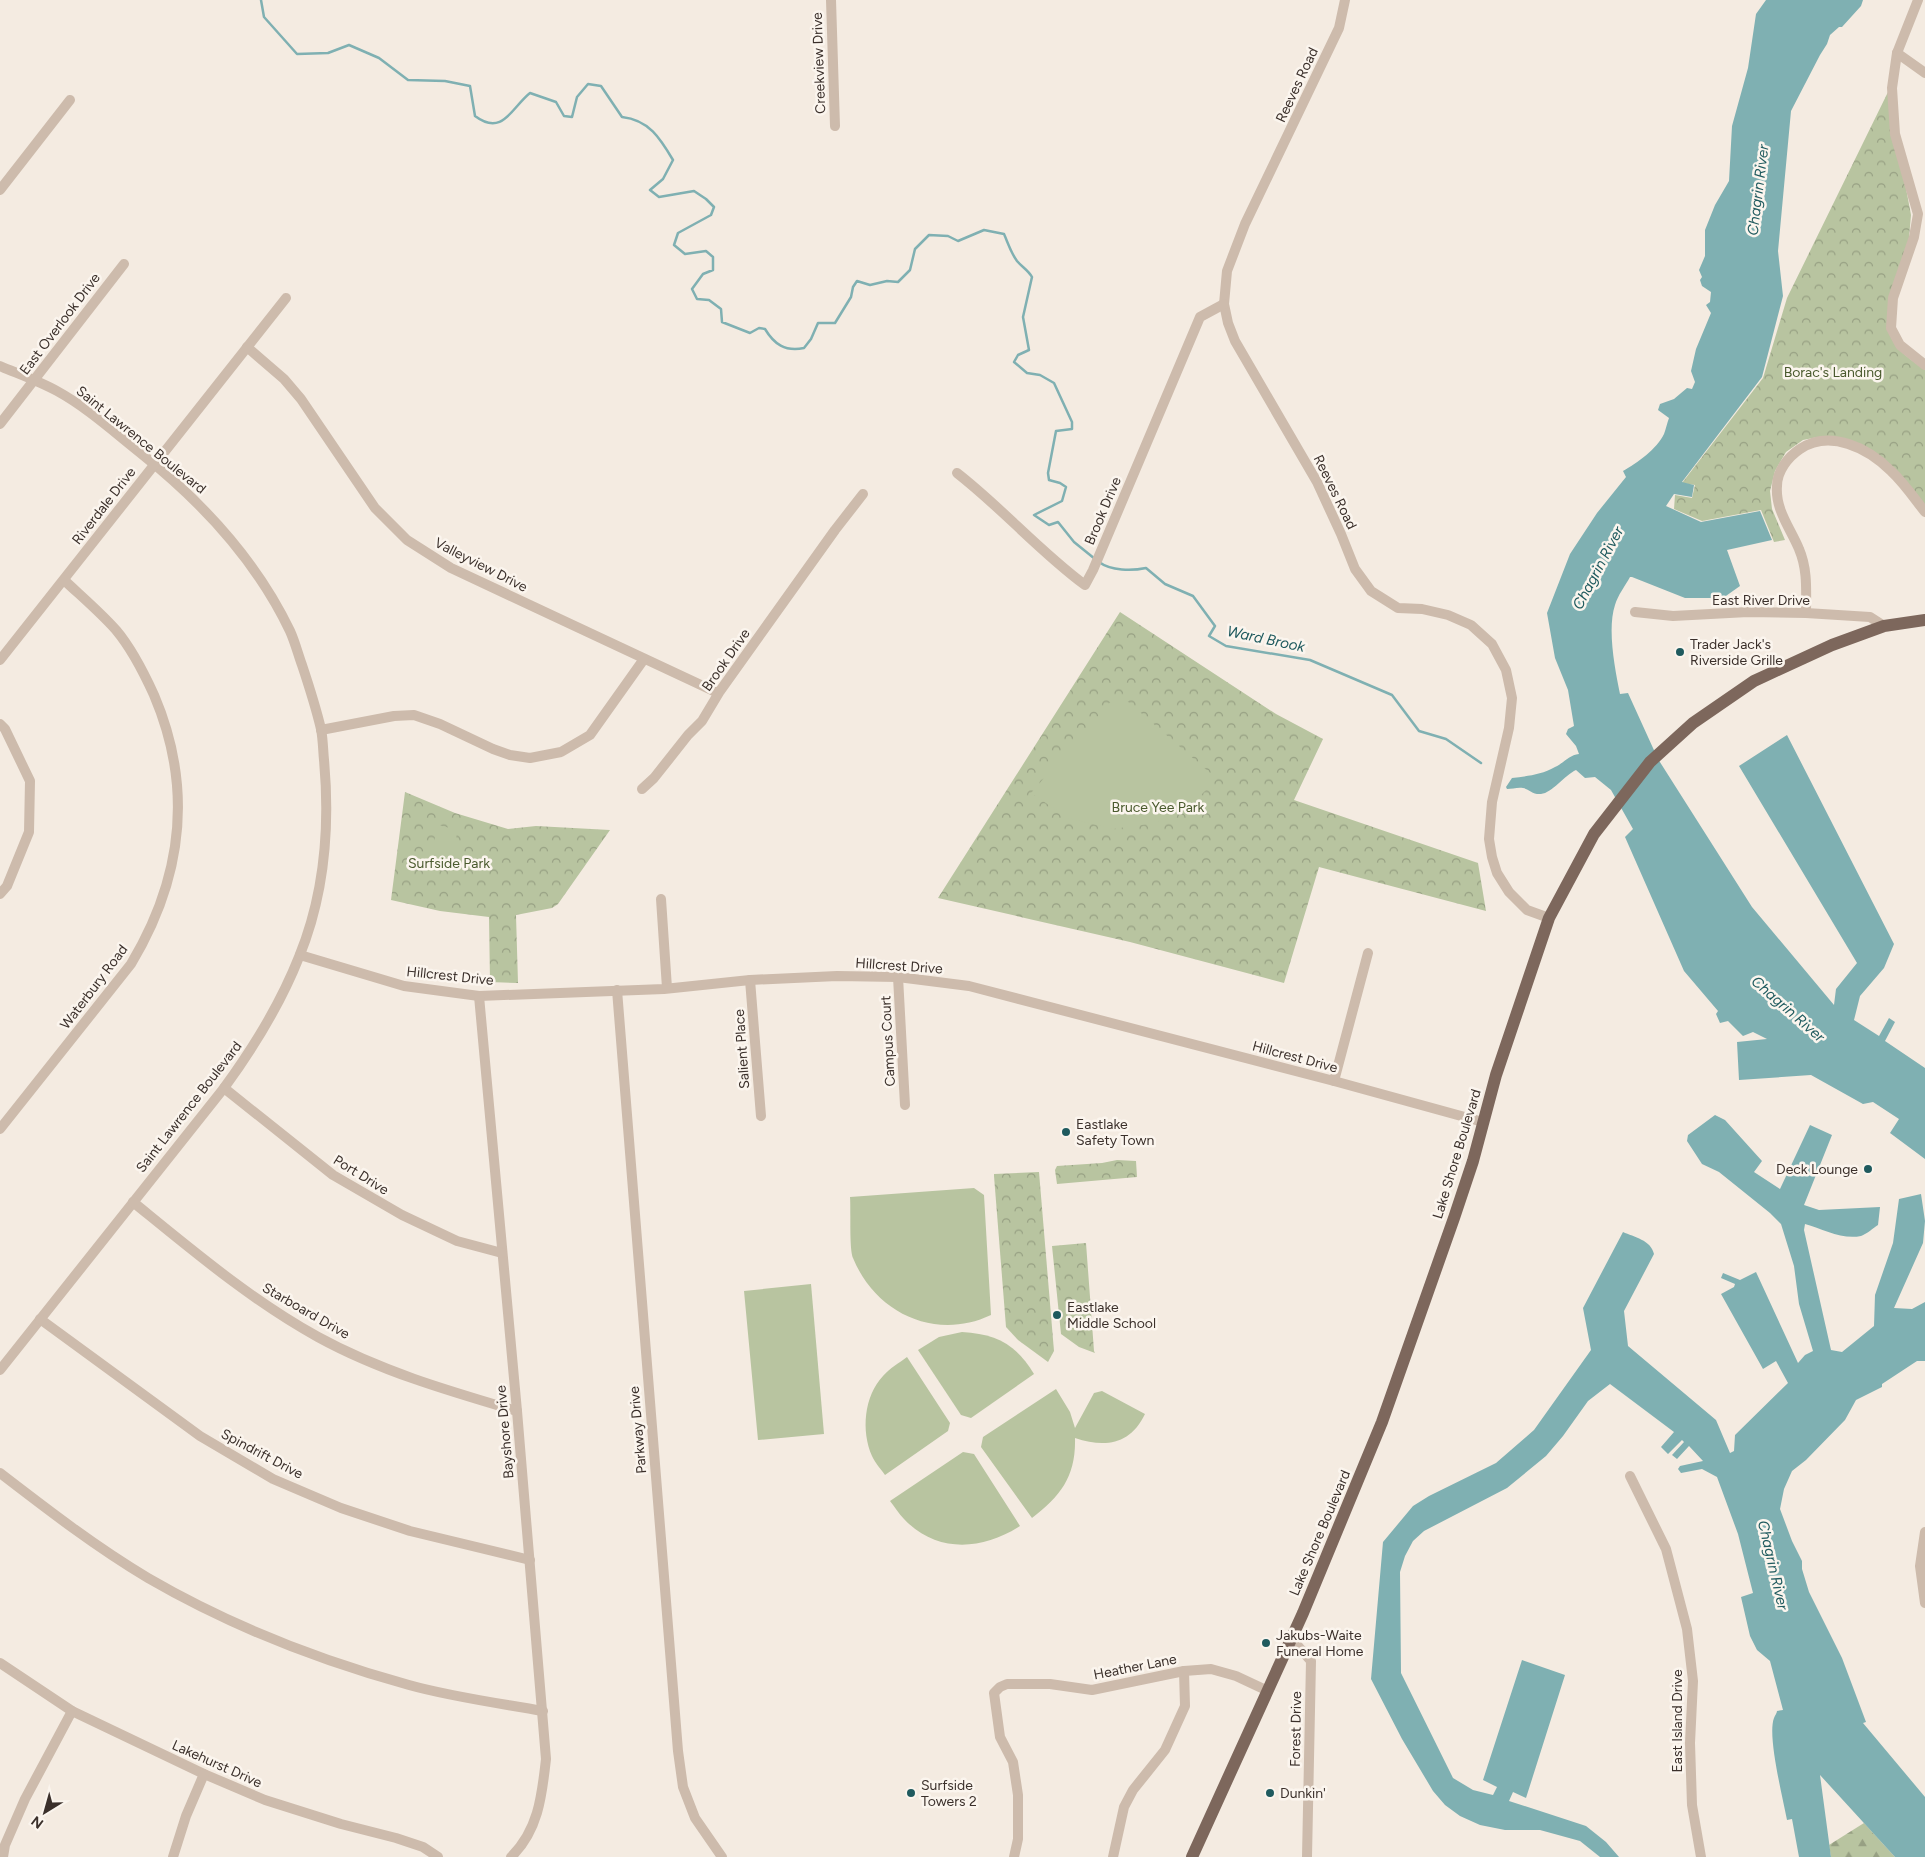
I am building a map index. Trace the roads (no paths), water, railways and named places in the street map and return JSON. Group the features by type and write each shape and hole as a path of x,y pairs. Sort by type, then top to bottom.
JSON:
{"main road":[{"name":"Lake Shore Boulevard","path":"1192,1857 1292,1638 1351,1499 1400,1376 1473,1161 1496,1075 1549,918 1594,834 1650,762 1693,722 1754,681 1832,645 1884,626 1925,620"}],"street":[{"name":"Creekview Drive","path":"831,0 835,126"},
{"name":"Reeves Road","path":"1345,0 1339,28 1246,224 1227,271 1224,304 1228,323 1235,341 1317,482 1341,534 1354,569 1371,591 1398,608 1448,615 1471,625 1492,644 1503,664 1512,698 1509,728 1492,802 1490,848 1497,873 1509,892 1527,910 1549,918"},
{"path":"1918,0 1897,53 1892,88 1895,134 1922,217 1893,298 1892,328 1900,345 1925,365"},
{"path":"1897,53 1925,73"},
{"path":"0,190 70,100"},
{"name":"East Overlook Drive","path":"0,424 124,264"},
{"name":"Riverdale Drive","path":"0,660 286,298"},
{"name":"Brook Drive","path":"958,473 1045,553 1085,585 1200,317 1224,304"},
{"name":"Valleyview Drive","path":"247,347 284,379 301,399 375,508 407,540 450,568 718,693"},
{"name":"Saint Lawrence Boulevard","path":"0,366 57,391 83,408 154,464 203,507 241,552 268,592 290,632 321,730 326,778 327,828 315,906 300,955 272,1016 253,1048 224,1088 0,1370"},
{"path":"1806,613 1806,573 1800,550 1786,525 1779,506 1777,486 1781,469 1793,453 1808,444 1822,440 1837,440 1856,446 1891,470 1925,512"},
{"name":"Brook Drive","path":"642,789 654,778 688,735 702,721 718,693 863,494"},
{"name":"Waterbury Road","path":"0,1129 131,964 147,938 167,886 177,830 178,793 174,758 164,718 146,676 117,631 64,580"},
{"name":"East River Drive","path":"1635,612 1673,616 1748,612 1806,613 1870,617 1884,626"},
{"path":"321,730 394,716 414,715 440,724 510,755 530,758 561,752 590,734 644,659"},
{"path":"0,724 5,729 30,781 29,832 7,886 0,894"},
{"path":"661,899 667,988"},
{"path":"1334,1081 1368,953"},
{"name":"Hillcrest Drive","path":"300,955 404,986 479,996 667,988 750,980 837,976 898,977 969,986 1334,1081 1483,1122"},
{"name":"Campus Court","path":"898,977 905,1105"},
{"name":"Salient Place","path":"750,980 761,1116"},
{"name":"Parkway Drive","path":"617,990 678,1751 683,1787 695,1818 722,1857"},
{"name":"Bayshore Drive","path":"479,996 517,1411 546,1759 542,1800 533,1827 512,1857"},
{"name":"Port Drive","path":"224,1088 333,1175 402,1215 457,1240 502,1253"},
{"name":"Starboard Drive","path":"133,1202 240,1288 318,1337 380,1366 454,1392 517,1411"},
{"name":"Spindrift Drive","path":"40,1319 200,1436 273,1478 340,1508 410,1531 530,1560"},
{"path":"0,1473 66,1524 148,1577 219,1615 296,1649 411,1686 542,1711"},
{"name":"East Island Drive","path":"1630,1476 1666,1549 1687,1629 1693,1681 1690,1743 1692,1805 1701,1857"},
{"path":"1925,1532 1920,1566 1925,1603"},
{"name":"Forest Drive","path":"1292,1638 1310,1661 1307,1857"},
{"name":"Lakehurst Drive","path":"0,1663 72,1711 204,1774 266,1800 341,1824 405,1841 423,1848 438,1857"},
{"name":"Heather Lane","path":"1014,1857 1018,1839 1018,1795 1013,1762 1000,1737 994,1693 1000,1687 1007,1684 1050,1684 1092,1690 1184,1671 1211,1668 1236,1676 1268,1691"},
{"path":"1113,1857 1124,1807 1133,1790 1165,1750 1185,1706 1184,1671"},
{"path":"3,1857 4,1845 24,1799 72,1711"},
{"path":"173,1857 186,1816 204,1774"}],"water":[{"name":"Chagrin River","path":"1766,0 1863,0 1861,6 1842,27 1839,27 1830,35 1791,111 1778,251 1783,296 1762,377 1682,482 1694,485 1692,497 1674,494 1666,506 1701,522 1760,511 1772,540 1727,550 1740,586 1723,598 1685,598 1630,577 1618,598 1613,615 1614,661 1620,694 1628,693 1658,759 1752,907 1834,1005 1836,989 1857,963 1739,766 1787,735 1894,944 1884,968 1860,996 1854,1020 1879,1036 1889,1018 1895,1022 1885,1041 1925,1068 1925,1159 1890,1133 1899,1119 1873,1102 1863,1104 1811,1075 1739,1080 1737,1042 1767,1039 1753,1032 1743,1036 1728,1021 1720,1023 1716,1014 1718,1011 1684,971 1625,837 1633,829 1611,790 1595,777 1585,778 1576,770 1550,791 1541,794 1536,794 1523,788 1507,789 1506,787 1512,778 1544,772 1579,754 1576,746 1566,734 1568,729 1574,726 1568,690 1555,658 1547,613 1570,554 1597,513 1626,477 1623,471 1640,460 1661,440 1669,418 1658,410 1660,404 1674,399 1687,388 1692,389 1695,382 1691,371 1696,349 1711,313 1706,305 1710,302 1711,292 1702,286 1700,280 1702,277 1699,270 1705,256 1705,230 1715,205 1729,181 1732,126 1748,68 1756,14"},
{"name":"Chagrin River","path":"1715,1115 1725,1120 1762,1161 1754,1172 1780,1189 1810,1125 1832,1135 1804,1205 1819,1210 1880,1207 1878,1225 1861,1236 1847,1237 1805,1224 1804,1230 1831,1350 1842,1352 1874,1326 1875,1295 1893,1243 1899,1199 1921,1194 1925,1221 1923,1243 1894,1308 1912,1309 1925,1302 1925,1361 1917,1361 1882,1384 1882,1387 1856,1400 1845,1420 1806,1460 1792,1471 1784,1489 1780,1509 1802,1561 1802,1569 1809,1592 1842,1658 1866,1722 1863,1723 1925,1797 1925,1857 1895,1857 1820,1775 1831,1857 1799,1857 1792,1819 1787,1820 1774,1752 1772,1727 1777,1711 1783,1710 1770,1661 1757,1650 1750,1636 1741,1597 1753,1593 1738,1534 1717,1477 1702,1469 1681,1473 1678,1469 1680,1466 1703,1461 1689,1446 1677,1459 1672,1455 1684,1442 1682,1440 1668,1454 1661,1447 1674,1432 1610,1384 1588,1401 1546,1456 1507,1488 1424,1531 1413,1541 1405,1556 1400,1572 1401,1673 1453,1778 1473,1790 1493,1795 1497,1787 1483,1780 1522,1660 1565,1675 1526,1798 1513,1792 1509,1801 1586,1826 1606,1842 1619,1857 1600,1857 1580,1841 1540,1830 1505,1830 1480,1825 1460,1816 1445,1805 1433,1791 1402,1739 1371,1679 1383,1542 1413,1506 1429,1496 1496,1463 1534,1430 1591,1350 1583,1308 1623,1232 1646,1242 1654,1254 1624,1311 1628,1346 1716,1420 1730,1453 1734,1451 1735,1435 1788,1383 1776,1361 1763,1369 1721,1294 1734,1287 1735,1284 1721,1278 1723,1273 1740,1280 1756,1272 1798,1363 1805,1355 1813,1351 1799,1304 1794,1266 1781,1224 1719,1172 1702,1164 1687,1141 1688,1135"}],"waterway":[{"name":"Ward Brook","path":"261,0 264,17 297,54 328,53 349,45 379,58 408,80 445,81 470,86 475,116 485,122 500,122 530,93 556,102 564,116 572,117 577,97 588,84 601,86 622,117 640,122 653,131 673,160 663,179 650,190 659,197 694,191 714,207 711,215 678,233 674,245 685,254 706,251 713,257 713,270 703,274 692,289 697,299 709,300 721,309 722,322 750,333 759,328 765,329 776,343 786,348 804,348 811,339 818,323 835,323 851,297 853,287 857,281 870,285 887,281 898,282 910,270 915,249 929,235 948,236 958,241 984,230 1004,234 1015,258 1032,277 1023,317 1029,350 1018,355 1014,362 1027,373 1040,375 1054,383 1072,422 1072,429 1056,431 1048,473 1049,480 1066,487 1062,501 1034,515 1049,525 1058,522 1074,542 1095,559"},
{"name":"Ward Brook","path":"1099,562 1122,570 1146,568 1165,584 1193,596 1215,626 1209,636 1226,646 1310,660 1392,695 1419,731 1446,739 1481,763"}],"place":[{"name":"Trader Jack's Riverside Grille","path":"1680,652"},
{"name":"Eastlake Safety Town","path":"1066,1132"},
{"name":"Deck Lounge","path":"1868,1169"},
{"name":"Eastlake Middle School","path":"1057,1315"},
{"name":"Jakubs-Waite Funeral Home","path":"1266,1643"},
{"name":"Surfside Towers 2","path":"911,1793"},
{"name":"Dunkin'","path":"1270,1793"}],"park label":[{"name":"Borac's Landing","path":"1833,372"},
{"name":"Bruce Yee Park","path":"1158,807"},
{"name":"Surfside Park","path":"449,863"}]}
